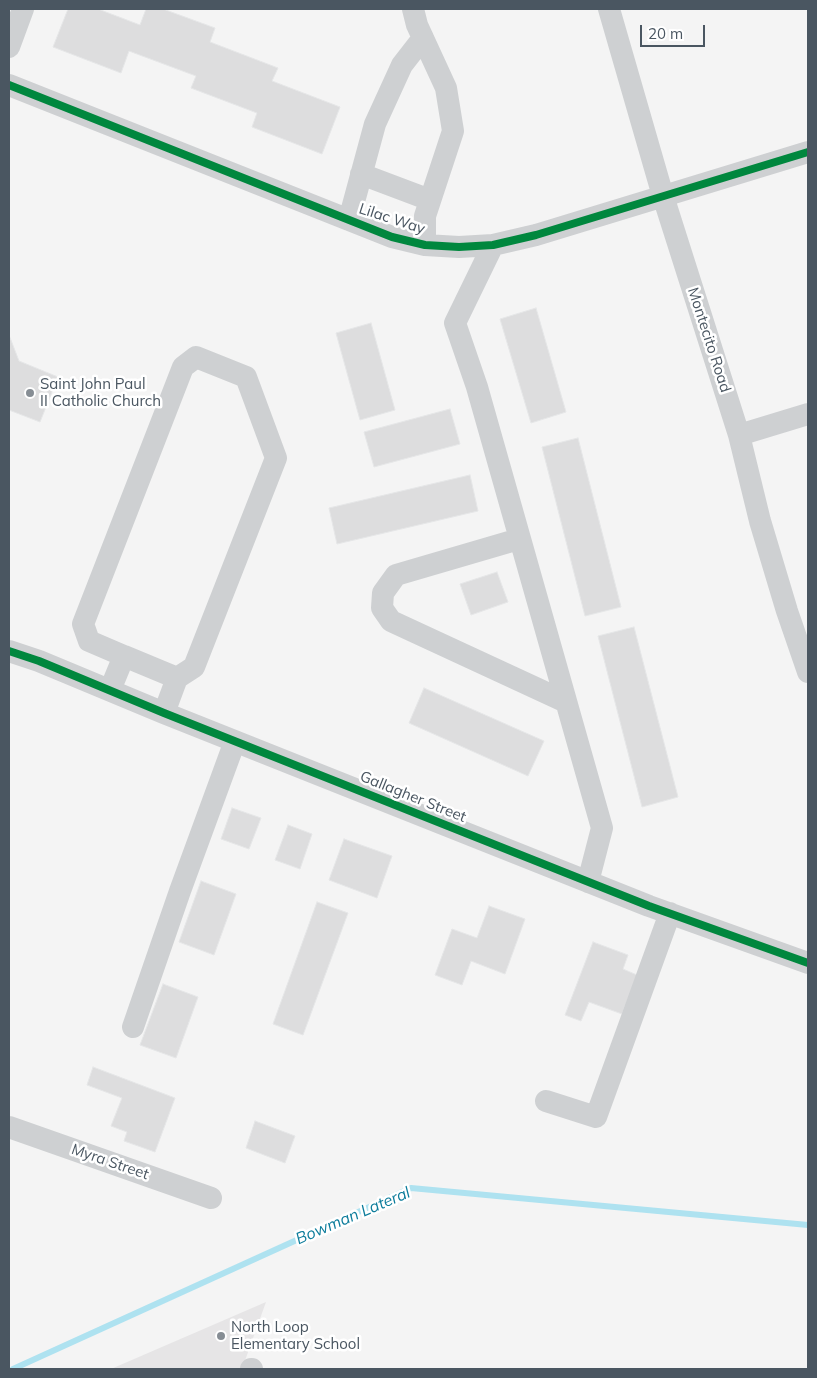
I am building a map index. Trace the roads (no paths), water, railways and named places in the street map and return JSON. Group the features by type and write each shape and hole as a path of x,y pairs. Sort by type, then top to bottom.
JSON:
{"street":[{"path":"11,36 23,9"},
{"path":"413,9 423,38 446,88 453,131 425,216 425,245"},
{"name":"Montecito Road","path":"609,9 663,196 740,435 760,521 808,672"},
{"path":"349,220 375,124 402,64 423,38"},
{"name":"Lilac Way","path":"9,85 392,237 425,245 459,248 493,245 536,235 808,152"},
{"path":"361,174 430,200"},
{"path":"493,245 455,323 477,388 602,828 588,882"},
{"path":"164,713 177,678 194,667 276,458 246,377 196,357 183,367 83,624 89,641 177,678"},
{"path":"740,435 808,414"},
{"path":"520,539 396,575 383,593 382,608 391,620 566,702"},
{"name":"Gallagher Street","path":"9,651 39,661 164,713 588,882 808,963"},
{"path":"110,690 124,656"},
{"path":"132,1028 235,741"},
{"path":"546,1101 596,1118 670,913"},
{"name":"Myra Street","path":"9,1127 211,1198"}],"waterway":[{"name":"Bowman Lateral","path":"13,1369 411,1188 808,1225"}],"place":[{"name":"Saint John Paul II Catholic Church","path":"30,393"},
{"name":"North Loop Elementary School","path":"221,1336"}]}
